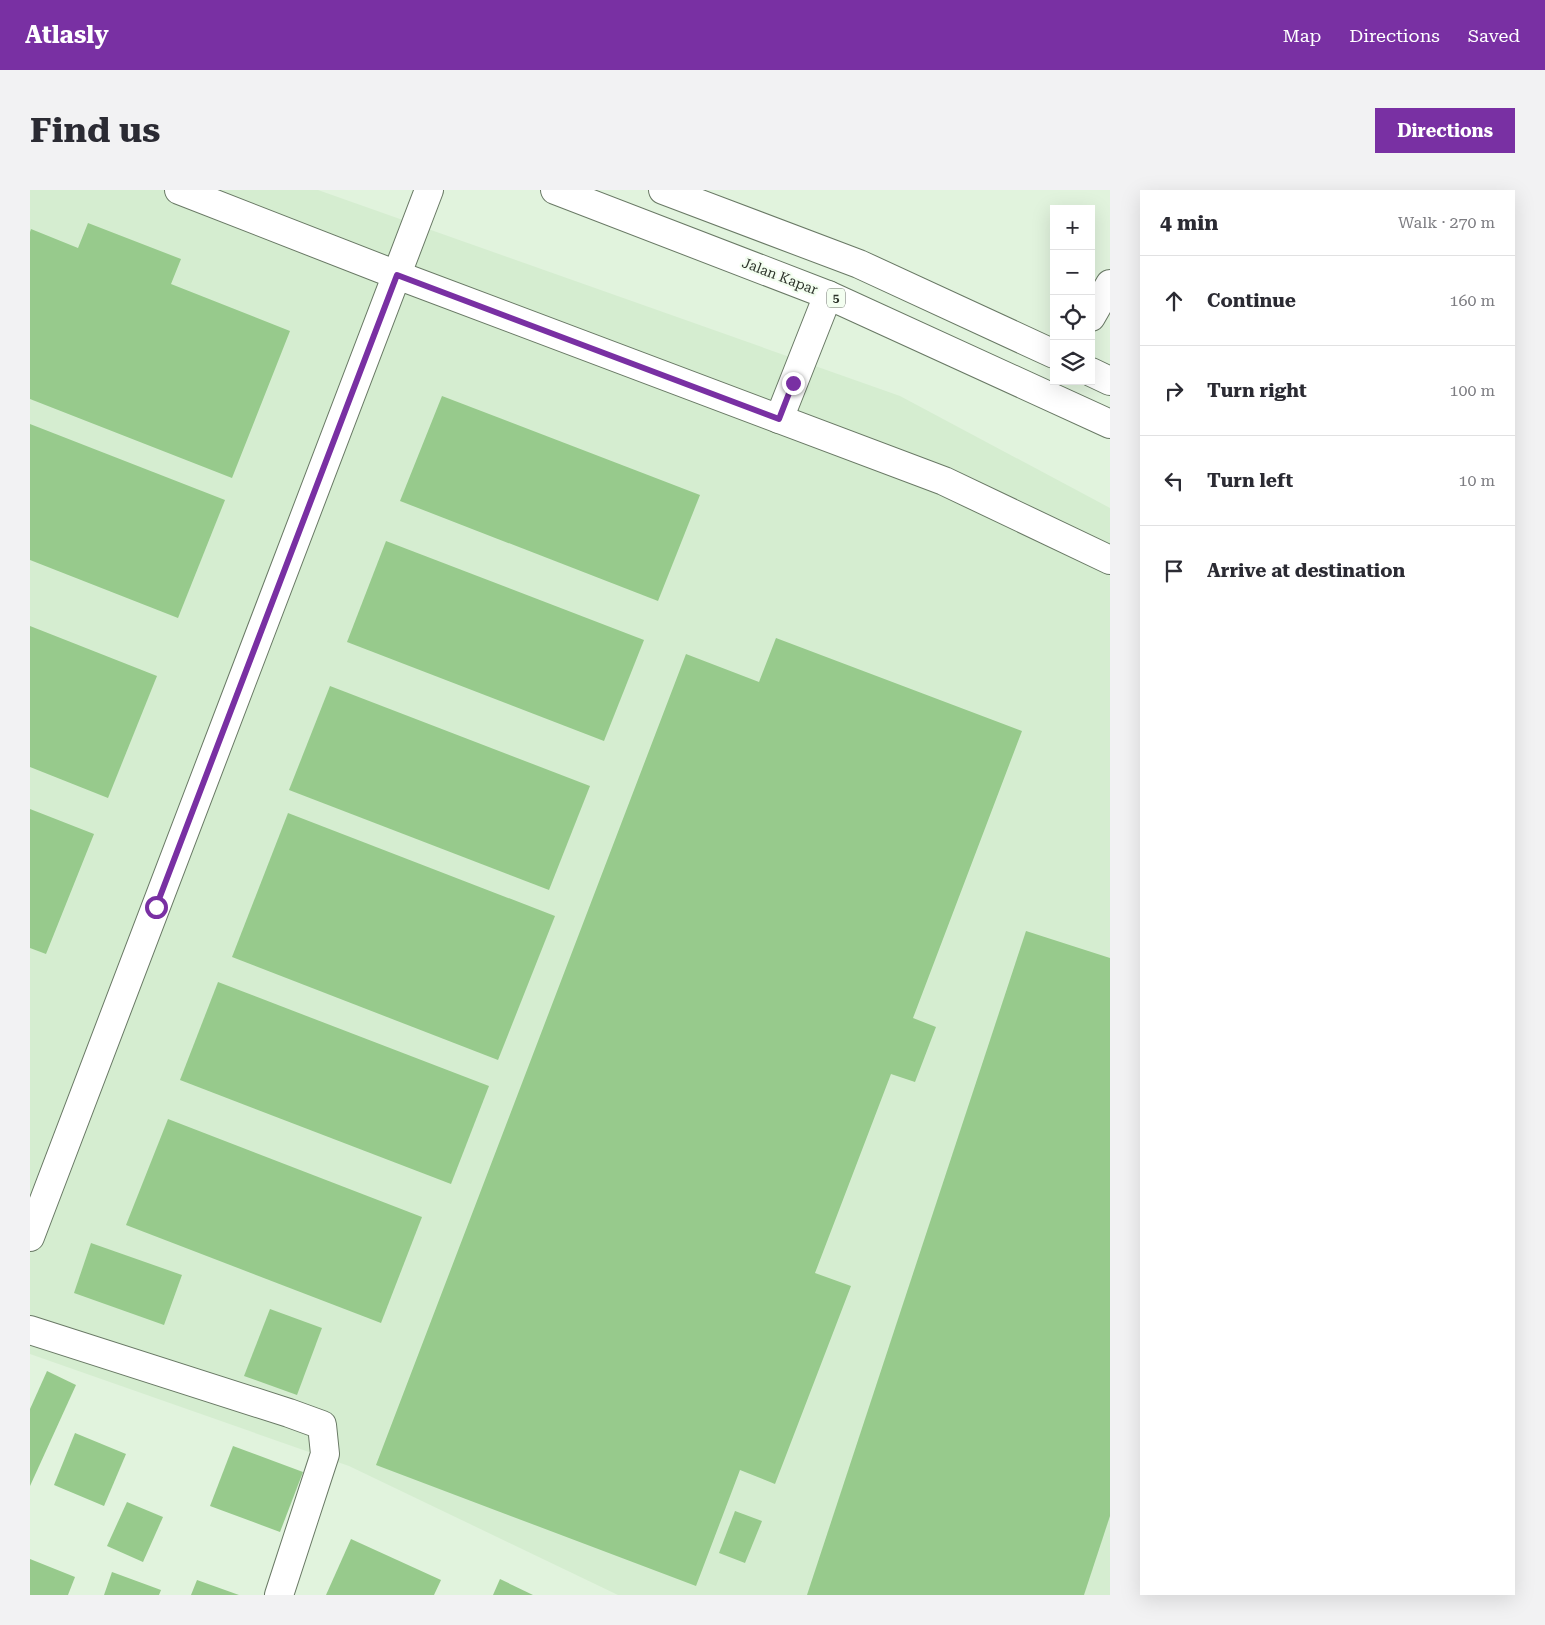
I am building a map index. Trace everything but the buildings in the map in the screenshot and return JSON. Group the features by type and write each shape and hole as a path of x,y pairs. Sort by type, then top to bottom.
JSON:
{"main road":[{"path":"179,190 397,275 944,481 1110,560"},
{"path":"30,1238 430,190"},
{"name":"Jalan Kapar","path":"555,190 828,294 1110,424"},
{"path":"663,190 859,264 1050,352"},
{"path":"1095,310 1110,284"},
{"path":"779,419 828,294"},
{"path":"1095,374 1110,381"},
{"path":"30,1330 322,1425 325,1454 279,1595"}],"shaded area":[{"path":"30,190 318,190 900,396 1110,508 1110,1595 618,1595 349,1466 30,1354"}],"route":[{"path":"156,907 397,275 779,419 793,383"}]}
